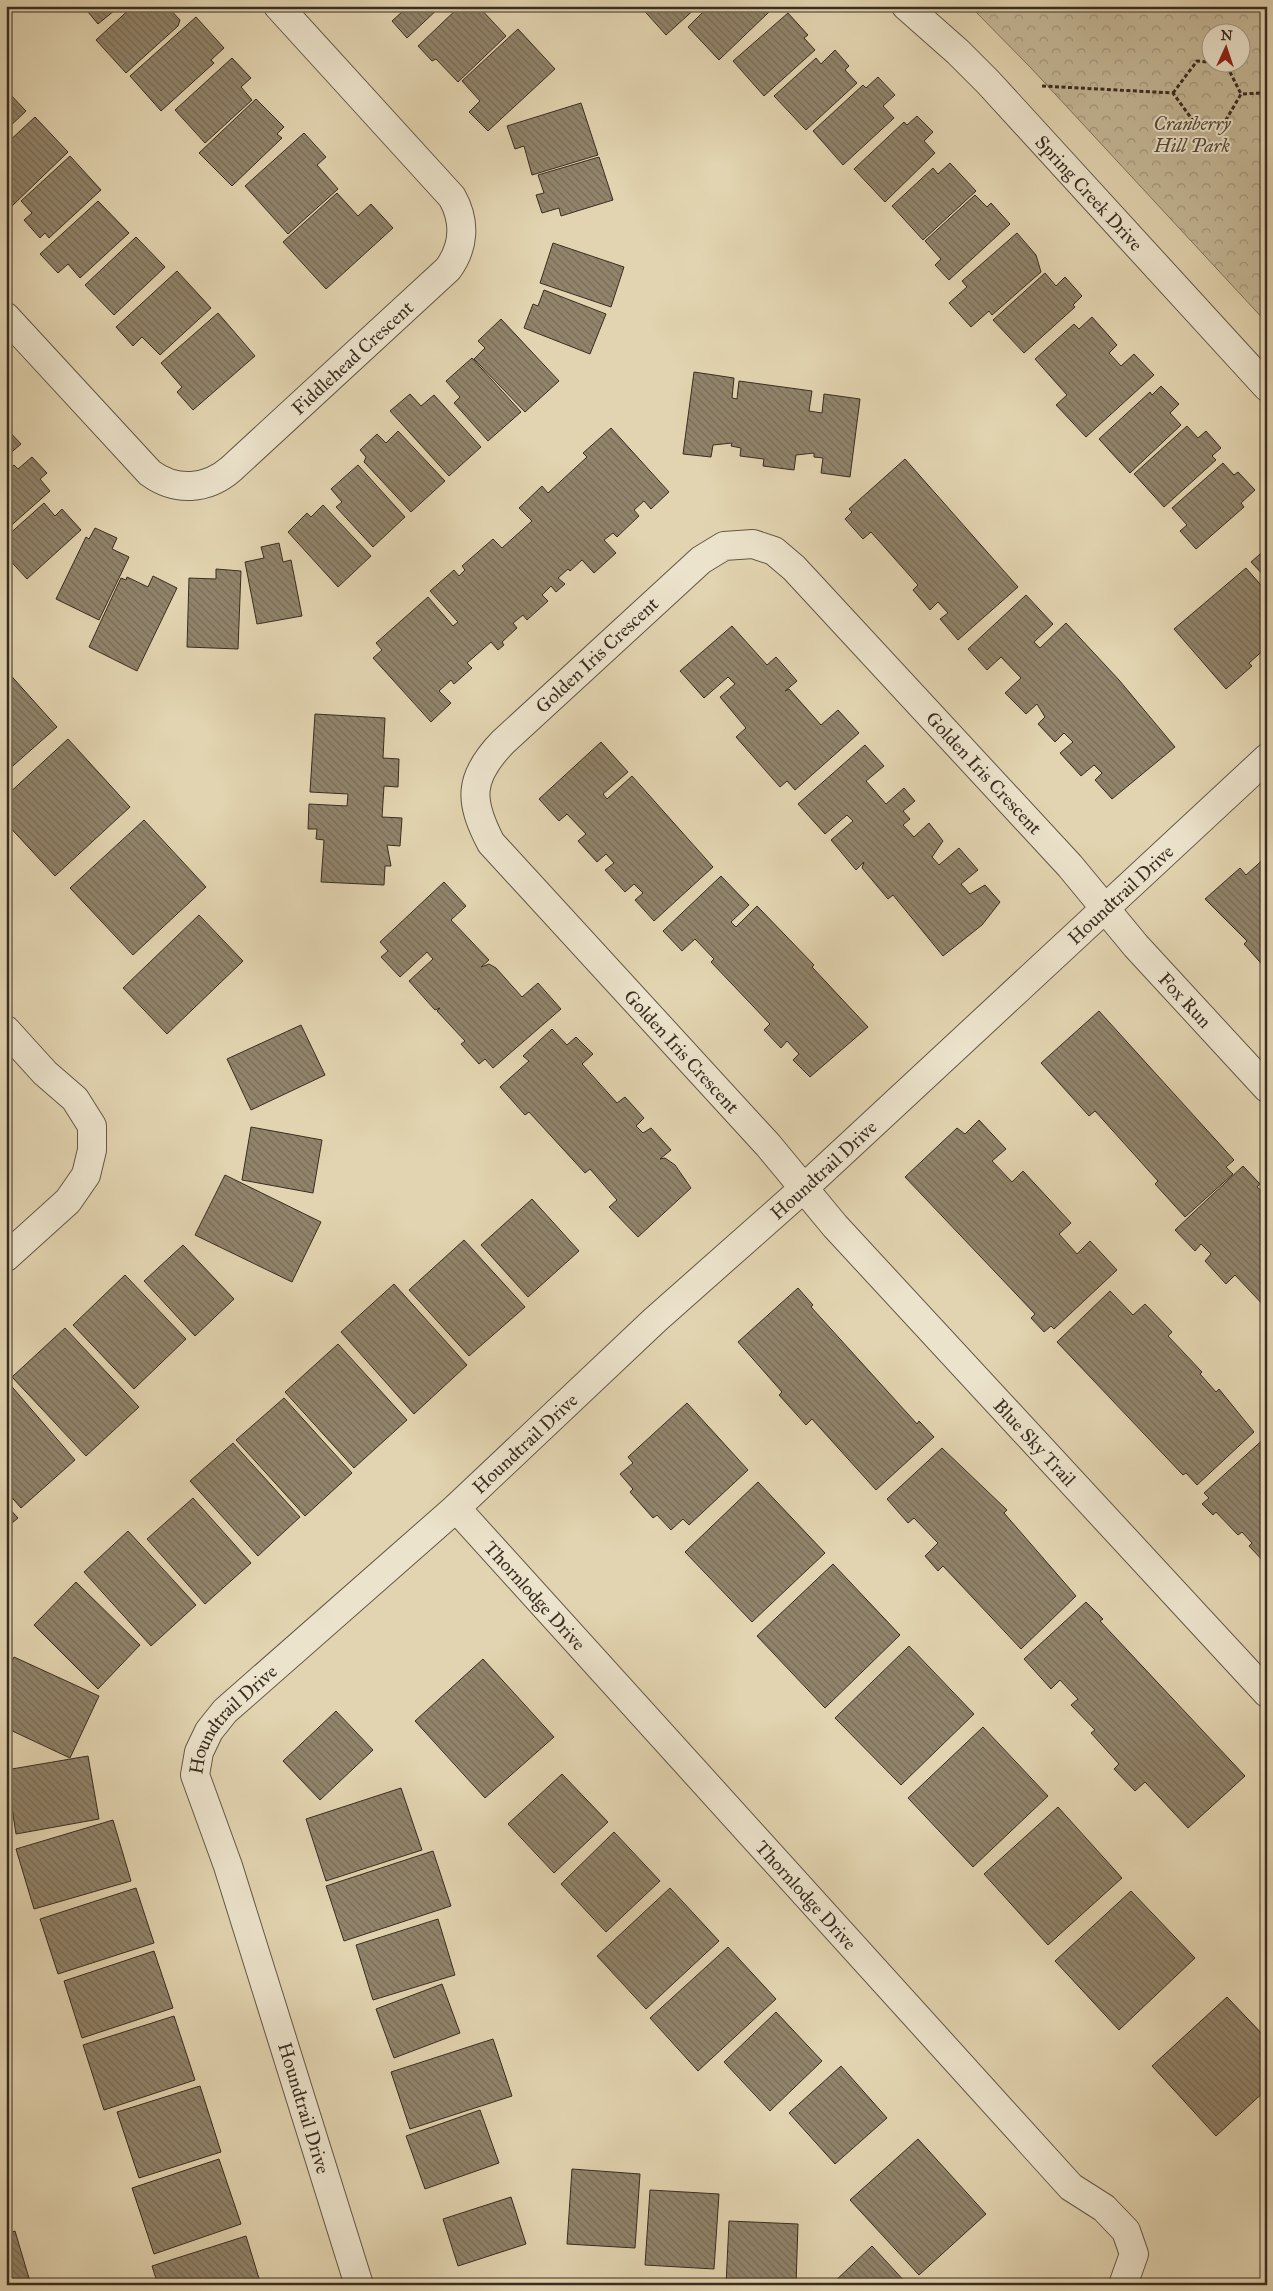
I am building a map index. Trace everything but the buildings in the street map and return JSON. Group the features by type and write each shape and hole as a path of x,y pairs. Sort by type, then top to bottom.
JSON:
{"street":[{"name":"Fiddlehead Crescent","path":"6,317 150,473 171,484 196,486 214,481 231,470 448,270 458,252 462,231 460,213 452,197 278,6"},
{"name":"Spring Creek Drive","path":"906,6 958,52 988,82 1267,387"},
{"name":"Golden Iris Crescent","path":"804,1188 768,1145 492,843 481,824 475,805 474,788 480,771 490,755 502,742 701,560 724,546 754,544 774,551 794,568 1070,866 1106,910"},
{"name":"Houndtrail Drive","path":"359,2285 228,1866 195,1775 199,1752 209,1731 225,1712 456,1508 655,1320 804,1188 1064,946 1106,910 1267,758"},
{"name":"Fox Run","path":"1106,910 1136,946 1267,1088"},
{"path":"6,1030 45,1073 75,1099 92,1126 92,1150 86,1175 68,1201 6,1257"},
{"name":"Blue Sky Trail","path":"804,1188 841,1233 1267,1693"},
{"name":"Thornlodge Drive","path":"456,1508 1071,2186 1104,2208 1126,2231 1134,2254 1123,2285"}],"path":[{"path":"1173,93 1197,61 1226,64 1241,94"},
{"path":"1042,86 1173,93"},
{"path":"1267,86 1262,93 1267,115"},
{"path":"1173,93 1194,122 1223,126 1241,94"},
{"path":"1241,94 1262,93"},
{"path":"1262,324 1267,318"}],"green space":[{"name":"Cranberry Hill Park","path":"970,6 1267,6 1267,323 1031,68"}]}
